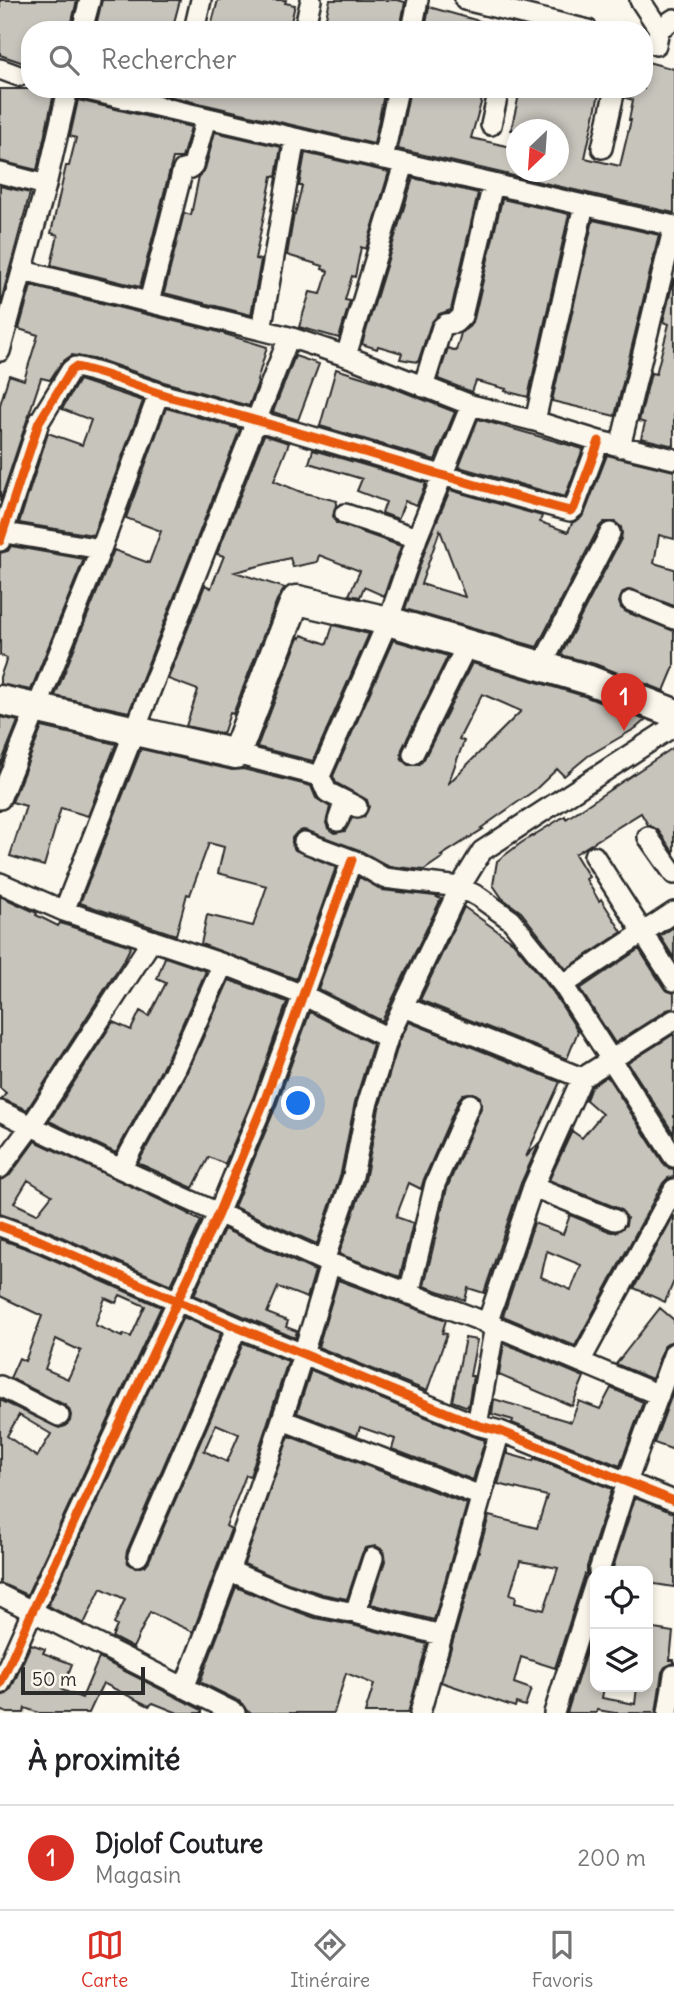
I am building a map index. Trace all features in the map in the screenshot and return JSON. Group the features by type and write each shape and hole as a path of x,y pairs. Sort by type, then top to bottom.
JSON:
{"street":[{"path":"84,21 89,0"},
{"path":"196,21 201,0"},
{"path":"306,21 311,0"},
{"path":"414,21 418,0"},
{"path":"465,0 513,21"},
{"path":"639,0 651,21"},
{"path":"0,69 19,76"},
{"path":"0,351 46,185 66,98"},
{"path":"121,98 674,226 620,447"},
{"path":"383,159 396,98"},
{"path":"491,125 497,98"},
{"path":"602,148 613,98"},
{"path":"149,302 182,173 193,165 206,118"},
{"path":"261,330 295,138"},
{"path":"346,356 404,164"},
{"path":"0,173 46,185"},
{"path":"423,387 442,327 444,324 455,323 462,316 493,184"},
{"path":"535,421 583,205"},
{"path":"23,271 289,337 346,356 471,405 620,447 674,459"},
{"path":"64,911 289,337"},
{"path":"101,549 1,535 39,422 75,367 570,511 574,508 599,441"},
{"path":"0,799 101,549 159,393"},
{"path":"338,821 351,804 327,792 320,776 388,621 417,538 471,405"},
{"path":"345,514 417,538"},
{"path":"541,667 610,533"},
{"path":"236,754 296,600 388,621 589,680 674,713"},
{"path":"631,601 674,619"},
{"path":"413,754 467,645"},
{"path":"0,700 320,776"},
{"path":"184,1688 230,1571 304,1354 327,1262 353,1176 367,1105 388,1038 460,887 482,851 674,726"},
{"path":"648,837 674,874"},
{"path":"304,842 352,860 384,878 460,887 511,920 563,985 674,1157"},
{"path":"594,856 674,981"},
{"path":"0,1684 218,1214 264,1102 352,860"},
{"path":"0,883 64,911 223,964 303,995 388,1038"},
{"path":"563,985 674,912"},
{"path":"0,1168 31,1126 152,940"},
{"path":"121,1169 176,1068 223,964"},
{"path":"404,1007 582,1078"},
{"path":"477,1425 491,1325 533,1187 582,1078 674,1020"},
{"path":"409,1294 435,1184 470,1104"},
{"path":"0,1111 218,1214 327,1262 491,1325 659,1395"},
{"path":"533,1187 615,1220"},
{"path":"580,1362 674,1189"},
{"path":"0,1226 41,1241 237,1327 674,1502"},
{"path":"138,1556 237,1327"},
{"path":"601,1566 627,1482 674,1353"},
{"path":"0,1386 60,1416"},
{"path":"282,1420 481,1496"},
{"path":"420,1713 500,1431"},
{"path":"355,1613 373,1558"},
{"path":"230,1571 319,1606 441,1635"},
{"path":"0,1595 235,1713"},
{"path":"554,1713 590,1599"},
{"path":"668,1713 674,1675"}],"building":[{"path":"0,0 77,0 72,21 21,21 21,62 0,55"},
{"path":"102,0 180,0 174,21 97,21"},
{"path":"218,0 286,0 285,3 295,5 291,21 212,21"},
{"path":"330,0 405,2 402,21 325,21"},
{"path":"429,7 479,21 427,21"},
{"path":"653,63 674,69 674,213 540,182 569,182 569,119 514,119 518,98 598,98 585,158 620,166 633,100 626,98 653,98"},
{"path":"0,89 21,89 21,98 53,98 37,170 0,161"},
{"path":"177,98 383,98 374,144"},
{"path":"408,98 482,98 471,138 506,146 506,174 398,149"},
{"path":"78,100 191,127 182,158 173,158 140,287 51,265 58,235 51,233 66,166 69,166 76,138 70,136"},
{"path":"215,132 281,147 276,177 272,176 255,259 261,260 251,315 164,293 184,213 191,215 199,176 205,169"},
{"path":"305,153 389,172 366,249 361,247 355,277 352,276 345,300 350,301 339,338 299,327 310,292 321,294 328,271 322,269 323,266 287,255 302,186 299,186"},
{"path":"413,178 478,193 451,310 439,314 431,323 418,362 400,359 402,353 362,344"},
{"path":"0,186 30,193 0,305"},
{"path":"502,199 569,214 528,397 476,381 472,392 438,379 448,348 456,351 461,333 474,319"},
{"path":"593,220 659,235 615,416 552,401"},
{"path":"674,278 674,446 641,438 645,423 639,421 651,373 656,374 669,324 663,322"},
{"path":"31,286 215,331 267,347 249,406 164,382 103,361 72,355 61,363 50,380 41,378 0,502 0,405 9,375 24,380 38,335 19,329"},
{"path":"295,356 319,364 298,420 273,412"},
{"path":"336,369 381,383 455,412 435,460 320,426"},
{"path":"79,380 143,401 93,535 19,523 48,433 82,445 91,420 62,409"},
{"path":"166,408 240,429 129,712 55,696 114,550 149,563 161,531 126,518"},
{"path":"478,419 583,449 565,497 459,467"},
{"path":"264,435 289,443 274,481 301,492 337,501 333,516 336,523 401,546 384,596 364,587 360,597 349,595 360,571 319,555 317,562 293,567 290,558 235,572 285,588 277,600 223,734 186,726 198,690 168,679 205,585 211,588 224,556 217,554"},
{"path":"313,450 426,483 417,505 405,501 398,519 382,513 386,502 357,491 362,479 309,463"},
{"path":"607,455 674,471 674,539 659,535 654,563 674,569 674,606 630,589 623,592 619,602 626,612 674,631 674,667 664,691 595,664 561,655 621,539 621,527 615,522 604,522 599,527 537,647 405,609 428,542 450,490 542,516 540,522 568,532 572,523 585,512","holes":["440,530 465,597 421,584"]},
{"path":"11,546 84,559 31,690 0,684 7,658 0,655 0,553 8,551"},
{"path":"333,625 369,634 313,761 257,747 299,637 302,635 327,644"},
{"path":"393,640 448,656 402,749 402,760 408,765 419,765 424,759 472,663 584,696 645,720 588,756 564,776 557,769 535,790 424,870 388,866 359,850 308,831 297,832 292,838 295,850 336,867 296,979 201,944 207,915 253,926 267,886 218,873 224,847 209,843 190,895 187,894 176,935 80,903 141,749 232,770 243,769 311,786 316,798 330,807 326,823 335,833 345,831 352,818 364,817 369,807 367,800 336,783 333,776","holes":["482,694 521,711 448,784 464,741 459,739"]},
{"path":"0,717 18,721 0,766"},
{"path":"42,727 116,744 88,816 61,808 44,866 10,856 26,806 12,802"},
{"path":"674,747 674,853 658,830 648,825 641,813 575,854 599,901 601,899 622,932 566,969 521,912 502,898 493,885 497,861 521,843 565,816 566,819"},
{"path":"359,877 382,890 441,899 382,1021 318,989"},
{"path":"0,896 58,926 60,923 131,946 27,1110 2,1099 6,1093 0,1088"},
{"path":"464,907 513,942 553,992 578,1031 567,1059 420,1000"},
{"path":"674,927 674,958 660,936"},
{"path":"639,949 664,988 674,993 674,1008 615,1043 580,989"},
{"path":"165,957 206,971 165,1063 116,1153 49,1121 113,1022 131,1030 140,1011 149,1016 166,983 157,979"},
{"path":"229,980 287,1002 253,1098 225,1164 209,1157 193,1188 138,1163 187,1073"},
{"path":"310,1012 373,1044 355,1102 341,1173 317,1244 234,1207 276,1106"},
{"path":"409,1022 560,1082 526,1157 540,1142 521,1183 484,1293 468,1288 465,1300 424,1286 447,1188 481,1108 480,1097 474,1093 463,1094 459,1099 421,1189 409,1183 396,1217 413,1223 400,1277 339,1254 365,1180 379,1108 399,1042"},
{"path":"674,1034 674,1134 628,1063"},
{"path":"607,1076 664,1164 674,1169 674,1177 663,1183 575,1346 503,1316 534,1223 563,1234 570,1215 611,1232 617,1232 626,1225 627,1218 620,1209 549,1180 572,1131 582,1138 602,1114 586,1100 591,1087","holes":["547,1251 581,1265 571,1290 541,1277"]},
{"path":"35,1141 201,1221 171,1285 46,1230 0,1214 0,1180 10,1175","holes":["28,1180 52,1195 37,1214 14,1203"]},
{"path":"674,1215 674,1281 665,1302 634,1288"},
{"path":"224,1229 315,1271 307,1298 278,1287 267,1313 288,1321 286,1327 297,1331 295,1338 194,1295"},
{"path":"0,1239 161,1307 27,1595 0,1583 0,1400 59,1428 66,1426 71,1415 65,1405 10,1378 19,1358 25,1361 42,1316 0,1296","holes":["120,1295 145,1306 131,1337 124,1334 122,1337 95,1325 105,1298 116,1303","56,1339 81,1351 68,1379 45,1369","19,1415 51,1434 37,1457 7,1436"]},
{"path":"338,1280 446,1320 442,1333 447,1334 427,1391 318,1347"},
{"path":"660,1308 674,1320 674,1341 663,1348 652,1379 616,1364"},
{"path":"183,1317 221,1333 127,1551 128,1563 134,1567 145,1566 149,1561 243,1343 288,1361 250,1476 246,1475 226,1526 231,1529 193,1632 150,1612 133,1648 112,1637 117,1626 114,1624 125,1599 101,1588 84,1624 48,1606","holes":["216,1424 239,1434 227,1462 204,1451"]},
{"path":"465,1338 477,1340 470,1376 473,1376 468,1407 452,1401"},
{"path":"504,1343 584,1377 572,1406 499,1375"},
{"path":"311,1370 485,1440 473,1480 392,1449 395,1439 360,1427 357,1436 297,1413"},
{"path":"611,1388 643,1402 620,1466 512,1423 513,1420 492,1414 494,1399 571,1422 579,1401 600,1409"},
{"path":"674,1389 674,1450 654,1443"},
{"path":"289,1436 467,1504 434,1620 371,1604 385,1561 383,1550 376,1546 365,1548 347,1599 288,1583 244,1564"},
{"path":"508,1449 508,1454 533,1461 534,1458 612,1489 555,1668 521,1657 514,1683 531,1689 525,1706 516,1703 515,1707 441,1682 489,1516 537,1528 547,1496 498,1484","holes":["520,1561 558,1568 544,1610 515,1603 516,1596 510,1594"]},
{"path":"635,1498 674,1513 674,1587 653,1584 653,1566 614,1566"},
{"path":"236,1587 315,1618 427,1644 408,1713 365,1713 374,1684 346,1673 334,1713 252,1713 247,1711 241,1702 200,1682"},
{"path":"653,1629 673,1632 670,1660 674,1660 674,1663 665,1667 662,1672 656,1713 597,1710 596,1713 567,1713 590,1639 590,1692 603,1692 602,1698 635,1704 636,1692 653,1692"},
{"path":"31,1644 45,1649 43,1653 72,1664 62,1690 82,1698 99,1658 202,1710 202,1713 178,1713 153,1703 149,1706 103,1683 89,1713 39,1713 25,1708 24,1713 7,1713 0,1710 0,1696 11,1689"}],"cycle path":[{"path":"0,541 39,422 75,367 570,511 574,508 599,441"},
{"path":"0,1684 218,1214 264,1102 352,860"},
{"path":"0,1226 477,1425 500,1431 674,1501"}],"place":[{"name":"Djolof Couture","path":"624,731"}]}
